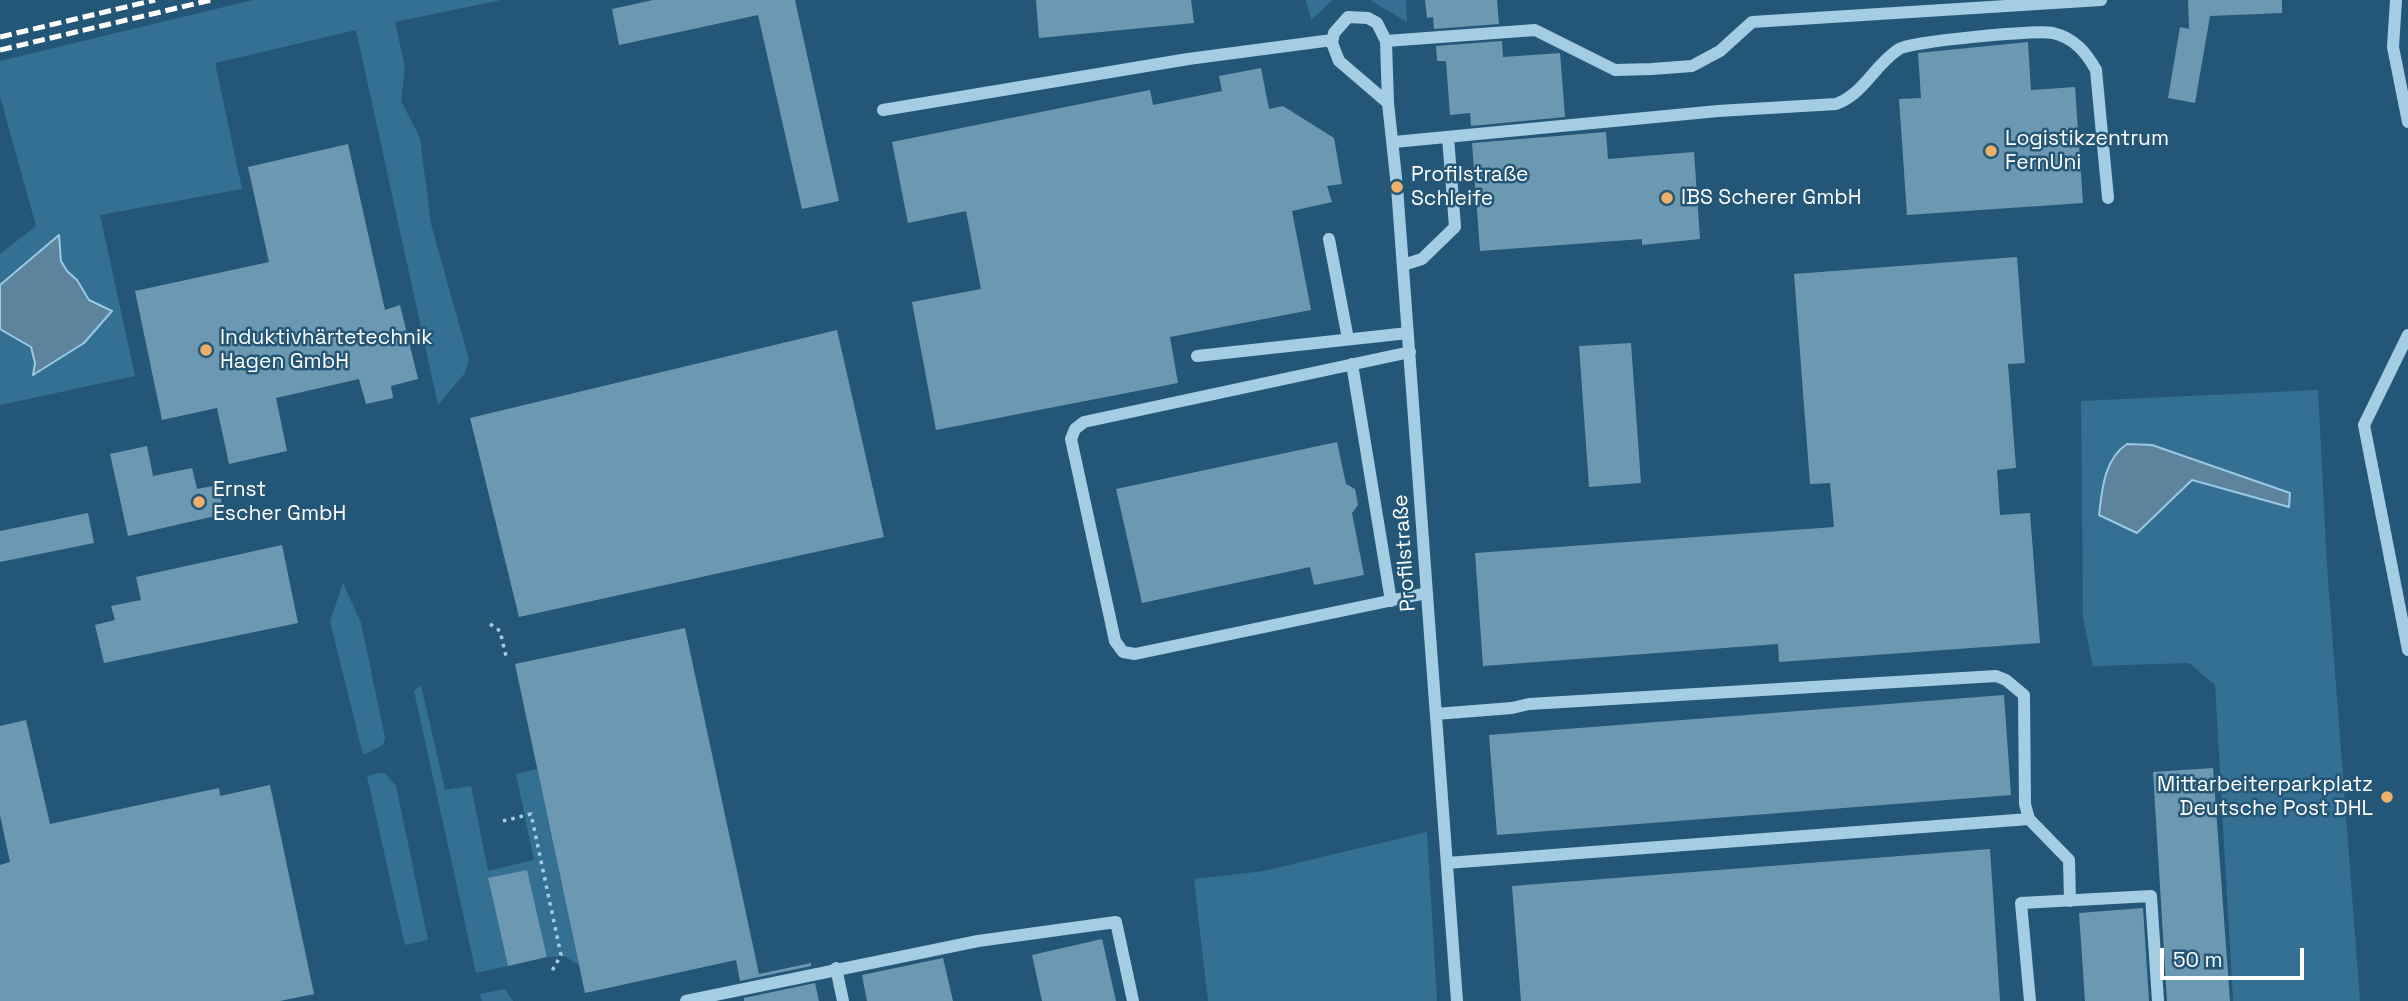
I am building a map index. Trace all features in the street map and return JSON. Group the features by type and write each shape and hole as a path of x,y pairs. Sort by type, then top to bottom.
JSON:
{"street":[{"path":"1388,103 1339,61 1332,40 1339,24 1348,17 1357,16 1377,23 1386,41 1535,30 1615,70 1692,66 1720,51 1752,22 2101,0"},
{"path":"2396,0 2393,47 2408,122"},
{"path":"1394,142 1718,111 1836,104 1853,97 1881,62 1902,47 1930,42 2051,33 2071,41 2087,53 2096,70 2108,198"},
{"path":"883,110 1188,58 1332,40"},
{"name":"Profilstraße","path":"1386,41 1388,103 1394,142 1457,1001"},
{"path":"1403,265 1422,258 1455,227 1448,137"},
{"path":"1329,239 1348,339"},
{"path":"1198,356 1408,332"},
{"path":"2408,335 2364,425 2408,650"},
{"path":"1410,352 1084,422 1075,429 1071,439 1115,641 1124,652 1135,654 1427,593"},
{"path":"1352,364 1391,601"},
{"path":"1436,714 1512,709 1528,704 1996,676 2006,680 2024,695 2025,804 2029,819 2069,860 2070,901"},
{"path":"1447,863 2029,819"},
{"path":"2030,1001 2021,903 2151,896 2158,1001"},
{"path":"686,1001 836,968 978,941 1116,922 1133,1001"},
{"path":"836,968 843,1001"}],"path":[{"path":"490,624 500,631 506,656"},
{"path":"503,821 531,814 561,955 552,971"}],"shaded area":[{"path":"253,0 501,0 395,22 405,68 401,101 420,138 431,224 469,360 464,374 438,405 356,30 215,63 242,189 100,215 135,376 0,405 0,254 36,226 0,96 0,61"},
{"path":"1306,0 1333,0 1311,20"},
{"path":"1370,0 1406,0 1407,22"},
{"path":"59,235 61,261 67,271 77,280 89,300 112,311 84,343 33,375 35,363 31,347 0,329 0,285"},
{"path":"2318,390 2327,566 2360,1001 2233,1001 2215,685 2189,663 2093,666 2083,618 2081,401"},
{"path":"2127,444 2152,445 2290,493 2289,507 2192,480 2137,533 2099,515 2109,466 2119,450"},
{"path":"343,583 361,623 385,738 383,745 363,755 330,621"},
{"path":"421,685 445,790 471,786 488,871 534,860 516,774 537,769 579,965 564,956 547,957 527,870 488,879 508,966 476,973 414,691"},
{"path":"386,774 396,786 428,940 405,945 367,776"},
{"path":"1427,832 1437,1001 1208,1001 1194,879 1264,871"},
{"path":"505,989 513,1001 482,1001 480,994"}],"building":[{"path":"653,0 795,0 839,201 802,209 758,15 619,45 612,9"},
{"path":"1036,0 1191,0 1194,23 1039,38"},
{"path":"1425,0 1497,0 1499,24 1434,29 1433,17 1427,18"},
{"path":"2188,0 2282,0 2282,13 2210,16 2195,103 2168,98 2180,27 2189,29"},
{"path":"1502,41 1503,57 1560,53 1565,117 1471,126 1470,113 1450,115 1446,61 1437,61 1436,46"},
{"name":"Logistikzentrum FernUni","path":"2028,42 2031,90 2075,87 2083,203 1907,215 1899,99 1921,98 1918,53"},
{"path":"1261,68 1269,109 1283,106 1334,138 1342,184 1327,186 1332,202 1292,211 1311,310 1170,337 1178,383 936,430 912,302 981,289 966,211 908,223 892,142 1150,90 1153,105 1222,91 1219,76"},
{"path":"1606,132 1608,159 1694,152 1700,239 1642,245 1642,239 1480,251 1472,143"},
{"path":"348,144 385,310 400,305 418,379 391,386 393,398 366,404 359,379 276,398 287,451 229,464 217,408 162,420 135,291 269,262 248,167"},
{"path":"2017,257 2025,363 2008,364 2016,468 1997,470 2000,515 2030,513 2040,643 1779,662 1778,644 1483,666 1475,553 1834,527 1830,483 1810,484 1794,274"},
{"path":"837,330 884,537 519,617 470,418"},
{"path":"1631,343 1641,483 1589,487 1579,346"},
{"path":"1337,442 1346,484 1355,489 1358,505 1352,513 1364,575 1314,585 1310,567 1142,603 1116,489"},
{"path":"147,446 153,476 192,468 197,489 218,485 224,514 128,536 110,454"},
{"path":"88,513 94,543 0,562 0,531"},
{"path":"282,545 298,623 104,663 95,625 115,620 111,606 141,600 136,577"},
{"path":"685,628 759,974 811,963 811,966 740,981 736,960 585,993 515,664"},
{"path":"2004,695 2011,795 1497,835 1489,735"},
{"path":"26,720 50,824 219,788 220,796 270,785 314,994 280,1001 0,1001 0,865 10,862 0,815 0,726"},
{"path":"2213,768 2230,1001 2167,1001 2153,772"},
{"path":"1990,849 2000,1001 1521,1001 1512,886"},
{"path":"527,870 547,957 508,966 488,878"},
{"path":"2143,908 2149,1001 2085,1001 2079,913"},
{"path":"1102,939 1116,1001 1042,1001 1032,955"},
{"path":"943,958 953,1001 867,1001 862,975"},
{"path":"815,983 819,1001 744,1001 744,998"}],"railway":[{"path":"0,37 155,0"},
{"path":"0,50 211,0"}],"place":[{"name":"Logistikzentrum FernUni","path":"1991,151"},
{"name":"Profilstraße Schleife","path":"1397,187"},
{"name":"IBS Scherer GmbH","path":"1667,198"},
{"name":"Induktivhärtetechnik Hagen GmbH","path":"206,350"},
{"name":"Ernst Escher GmbH","path":"199,502"},
{"name":"Mittarbeiterparkplatz Deutsche Post DHL","path":"2387,797"}]}
